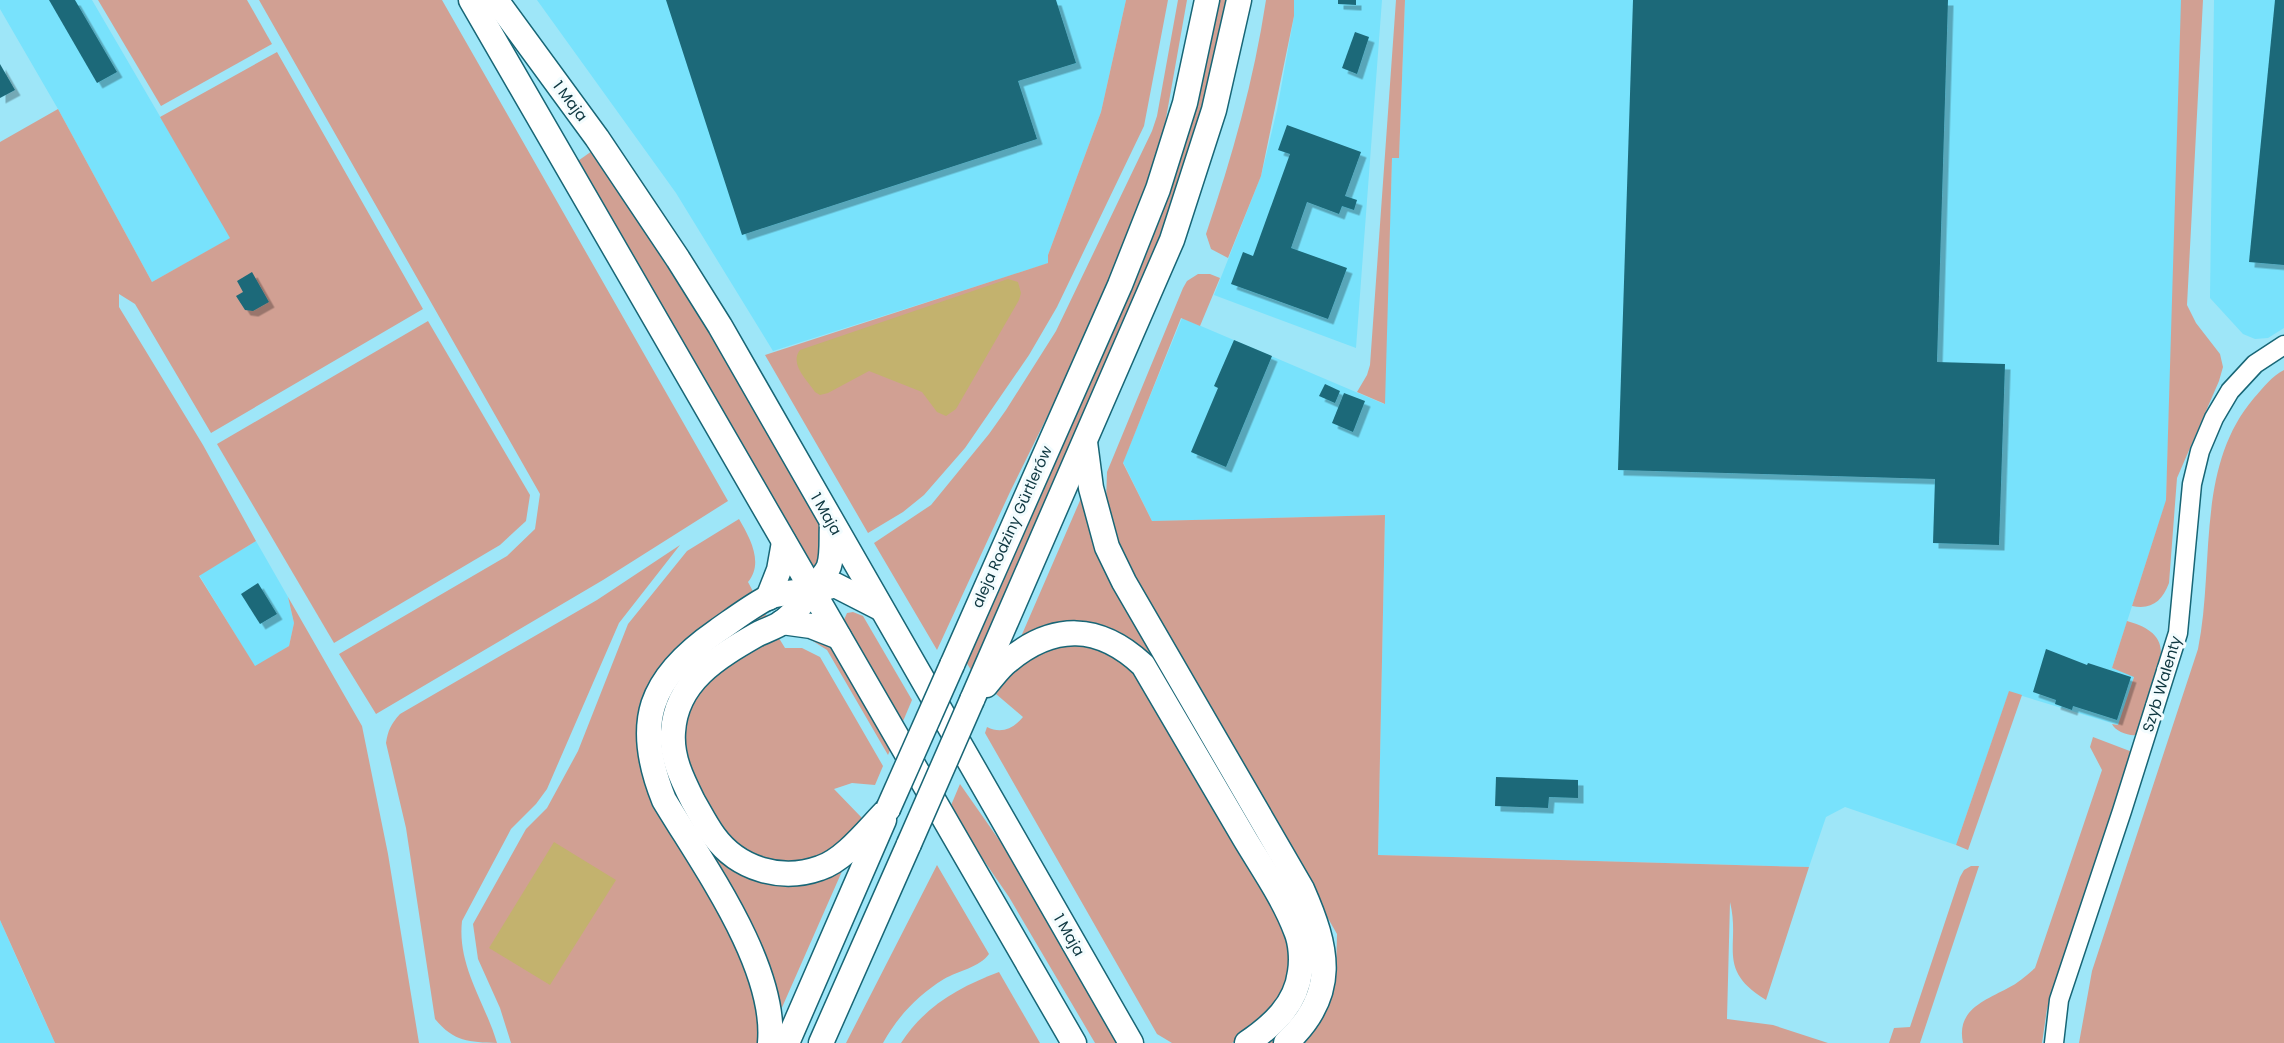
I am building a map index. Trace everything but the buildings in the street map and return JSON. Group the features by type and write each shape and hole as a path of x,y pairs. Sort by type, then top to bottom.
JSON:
{"main road":[{"path":"471,0 1074,1043"},
{"name":"1 Maja","path":"496,0 597,138 720,326 1131,1043"},
{"name":"aleja Rodziny Gürtlerów","path":"787,1043 1120,285 1158,189 1185,103 1207,0"},
{"name":"aleja Rodziny Gürtlerów","path":"821,1043 1149,296 1186,202 1214,110 1239,0"},
{"path":"1085,439 1091,488 1107,547 1302,889 1318,926 1325,975 1308,1018 1286,1043"},
{"path":"832,525 829,566 812,591 782,622 723,655 701,671 685,691 676,712 672,733 674,758 682,779 702,816 722,846 740,861 780,874 800,873 820,868 836,860 888,809"},
{"path":"768,598 779,570 784,542"},
{"path":"770,1043 765,992 752,951 664,800 654,774 649,749 649,726 655,700 666,675 693,647 768,598 794,590 812,591 835,585 880,608"},
{"path":"782,622 811,626 839,637"},
{"path":"972,700 1007,661 1038,640 1063,632 1082,633 1108,640 1143,665 1269,879 1297,933 1301,955 1296,989 1286,1009 1272,1026 1247,1043"}],"street":[{"name":"Szyb Walenty","path":"2054,1043 2059,999 2178,633 2192,484 2200,451 2229,391 2255,364 2284,345"}],"shaded area":[{"path":"0,0 92,0 231,238 152,282 58,109 0,9"},
{"path":"98,0 247,0 272,44 161,106"},
{"path":"259,0 442,0 728,501 603,580 376,714 339,654 507,556 535,529 540,494"},
{"path":"537,0 1126,0 1101,112 1048,255 1049,263 773,351 676,193"},
{"path":"1126,0 1168,0 1144,126 1057,307 1029,355 965,448 924,495 903,512 868,533 765,355 1048,263 1048,255 1101,112"},
{"path":"1178,0 1187,0 1160,152 1088,334 1010,492 937,650 874,543 931,505 989,434 1056,331 1152,131 1157,116"},
{"path":"1217,0 1227,0 1206,101 1169,217 973,673 966,662 1031,514"},
{"path":"1266,0 1294,0 1294,16 1261,176 1228,258 1211,249 1206,234 1241,118"},
{"path":"1294,0 1382,0 1356,348 1214,295 1261,176 1277,110 1294,16"},
{"path":"1396,0 1405,0 1399,158 1392,158 1385,404 1357,392 1370,365"},
{"path":"1405,0 2183,0 2166,501 2112,668 2134,676 2118,725 2009,692 1956,845 1845,807 1826,817 1809,867 1378,855 1385,515 1152,521 1123,462 1182,318 1384,404 1392,158 1399,158"},
{"path":"2181,0 2203,0 2187,305 2196,323 2220,354 2223,367 2177,478 2169,583 2163,595 2155,603 2139,607 2132,606 2166,500"},
{"path":"2214,0 2284,0 2284,328 2268,338 2255,339 2243,334 2210,298"},
{"path":"277,52 423,309 211,433 135,304 119,294 119,307 203,445 256,541 199,576 255,666 289,646 294,623 288,597 362,726 388,854 419,1043 55,1043 0,920 0,142 58,109 152,282 230,238 160,117"},
{"path":"592,151 673,268 820,525 823,533 816,576 575,163"},
{"path":"1198,274 1210,274 1220,278 1200,326 1181,318 1123,463 1152,521 1385,515 1378,855 1809,867 1766,1000 1750,989 1740,978 1735,967 1730,902 1727,1019 1773,1025 1828,1043 1305,1043 1323,1016 1332,992 1335,979 1337,934 1159,624 1112,537 1106,502 1107,472 1183,288 1187,281"},
{"path":"1008,279 1018,282 1021,293 1019,300 956,409 946,416 937,412 922,392 869,371 820,395 815,392 798,366 797,355 800,350"},
{"path":"428,321 530,495 526,521 500,545 334,643 217,444"},
{"path":"2284,370 2284,1043 2079,1043 2092,971 2198,649 2203,617 2210,518 2223,455 2235,425 2254,398"},
{"path":"1086,491 1093,529 1106,565 1299,902 1307,922 1314,959 1308,994 1289,1027 1274,1043 1263,1043 1295,1010 1303,993 1308,975 1305,936 1288,894 1162,678 1128,642 1100,628 1085,624 1068,624 1051,627 1020,639"},
{"path":"739,519 754,550 755,567 748,582 756,597 653,677 639,710 636,736 638,756 645,779 668,826 741,952 756,992 759,1043 511,1043 500,1008 478,959 473,924 526,829 547,808 578,751 628,624 687,551"},
{"path":"256,541 288,597 294,623 289,646 255,667 199,575"},
{"path":"680,545 619,623 547,789 536,804 511,829 462,921 464,953 468,969 497,1043 470,1041 456,1036 442,1027 435,1019 406,828 386,743 390,727 400,714 597,600"},
{"path":"853,612 863,616 912,700 901,726 843,622 847,613"},
{"path":"765,613 768,618 666,714 720,856 843,869 780,1012 664,776 660,712 689,662"},
{"path":"2127,621 2155,635 2161,653 2136,735 2122,732 2112,724 2118,725 2134,677 2112,668"},
{"path":"800,633 825,642 836,654 891,748 888,755 827,650"},
{"path":"777,635 785,648 802,648 820,657 883,766 875,785 852,783 834,789 862,818 858,825 830,852 798,863 762,861 725,836 686,766 683,716 705,680"},
{"path":"1092,644 1135,670 1277,912 1291,951 1288,987 1253,1030 1232,1043 1172,1043 1157,1034 985,733 987,727 997,730 1006,729 1015,725 1023,717 996,694 1017,667 1051,646"},
{"path":"2009,691 2022,695 1968,850 1956,845"},
{"path":"2093,737 2135,753 2047,1009 2042,1043 1963,1043 1964,1022 1974,1008 2015,984 2035,968 2102,770 2090,747"},
{"path":"960,784 1018,867 1121,1043 1095,1043 1009,897 949,810"},
{"path":"554,842 616,880 550,985 489,948"},
{"path":"937,865 989,954 980,962 944,979 926,992 902,1015 883,1043 846,1043"},
{"path":"1971,866 1979,866 1920,1043 1889,1043 1894,1028 1910,1027 1960,877 1964,870"},
{"path":"0,920 29,986 55,1043 0,1043"},
{"path":"999,972 1040,1043 901,1043 921,1018 944,999 970,984"}]}
